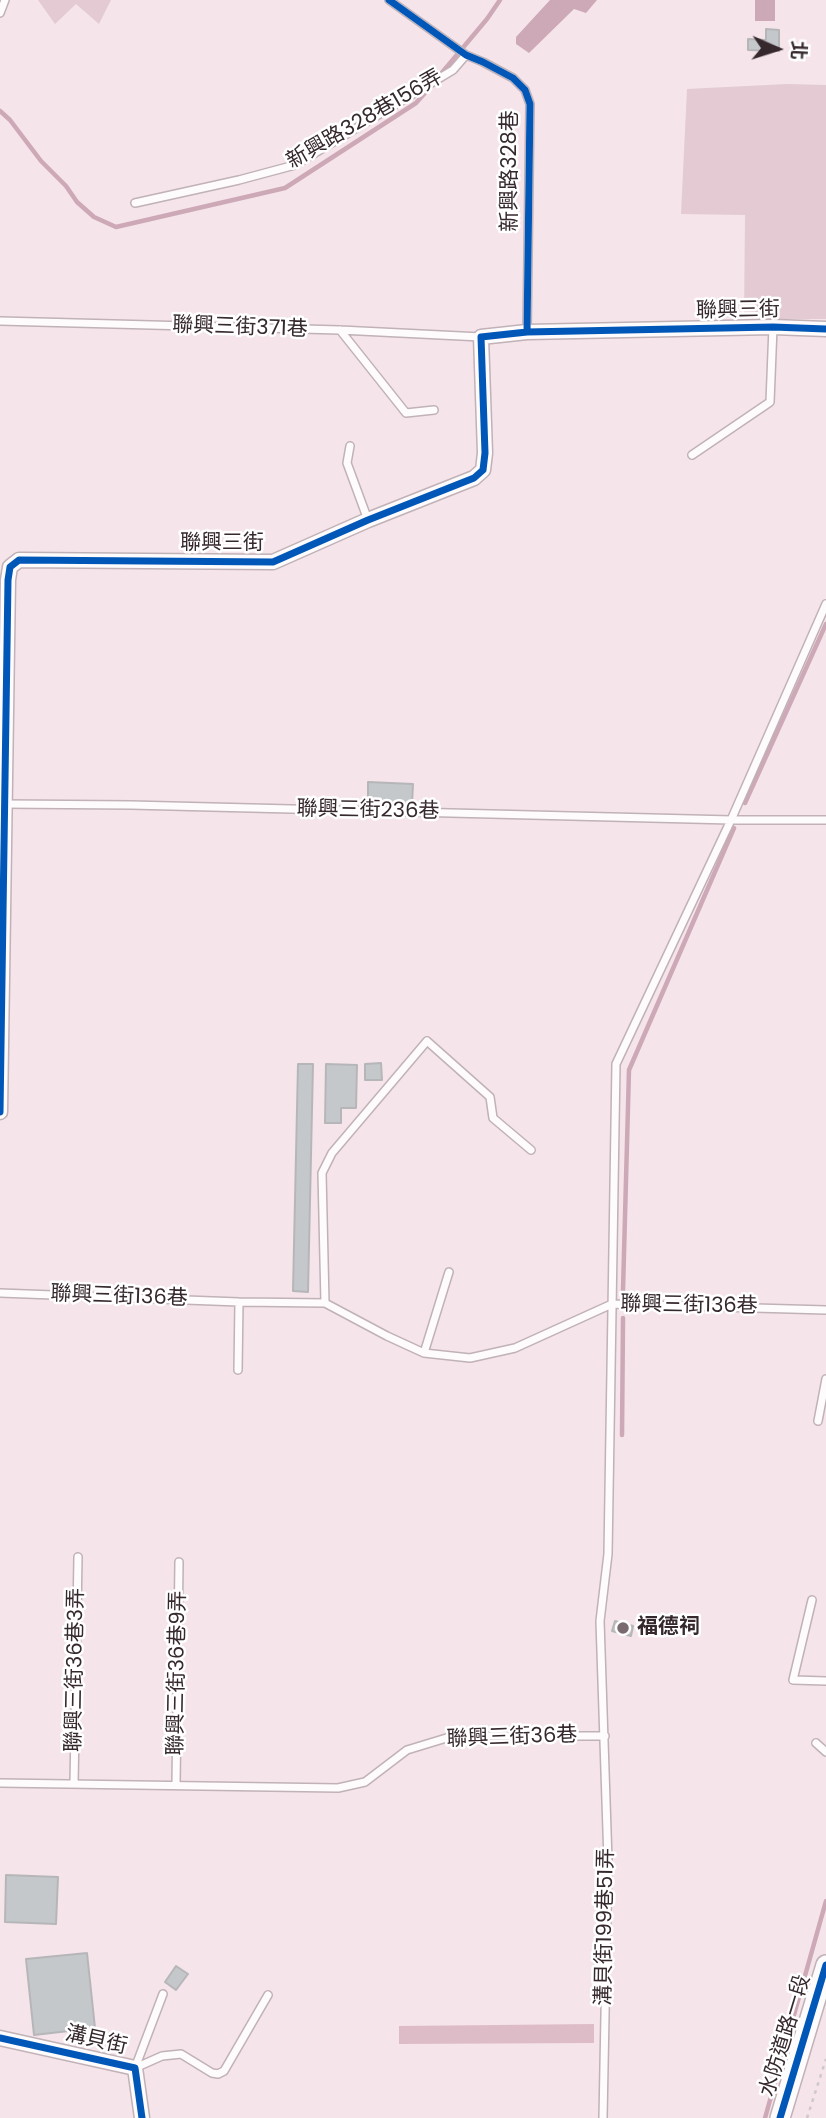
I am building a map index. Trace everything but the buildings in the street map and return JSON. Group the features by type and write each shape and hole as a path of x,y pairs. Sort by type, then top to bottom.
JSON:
{"street":[{"name":"聯興三街","path":"0,1112 8,580 5,567 19,560 273,562 474,478 483,470 485,453 481,337 527,332 773,327 826,329"},
{"name":"水防道路一段","path":"780,2118 826,1965"},
{"name":"溝貝街","path":"0,2038 135,2068 142,2118"}],"lane":[{"path":"0,13 5,0"},
{"name":"新興路328巷","path":"389,0 466,55 513,78 525,90 530,104 527,332"},
{"name":"新興路328巷156弄","path":"135,203 295,165 453,70 466,55"},
{"name":"聯興三街371巷","path":"0,321 340,330 481,337"},
{"path":"691,455 770,402 773,327"},
{"path":"340,330 406,413 435,410"},
{"path":"350,446 347,463 369,520"},
{"path":"612,1304 616,1064 730,820 826,604"},
{"name":"聯興三街236巷","path":"3,804 826,820"},
{"path":"325,1303 323,1173 332,1153 427,1041 490,1097 493,1118 531,1150"},
{"path":"424,1353 449,1272"},
{"name":"聯興三街136巷","path":"0,1293 325,1303 424,1353 470,1358 515,1348 612,1304 826,1310"},
{"path":"238,1370 239,1302"},
{"name":"聯興三街36巷","path":"0,1783 338,1787 365,1782 408,1750 453,1736 605,1735 600,1621 608,1553 612,1304"},
{"path":"818,1421 826,1379"},
{"name":"聯興三街36巷3弄","path":"74,1784 78,1557"},
{"name":"聯興三街36巷9弄","path":"176,1784 179,1562"},
{"path":"812,1600 793,1680 826,1681"},
{"name":"溝貝街199巷51弄","path":"603,2118 608,1861 605,1735"},
{"path":"817,1743 826,1752"},
{"path":"135,2068 163,1994"},
{"path":"135,2068 162,2056 181,2054 212,2073 225,2071 268,1995"}],"path":[{"path":"807,2118 826,2059"}],"shaded area":[{"path":"38,0 111,0 99,24 76,4 55,24"},
{"path":"550,0 597,0 586,13 574,9 529,53 516,44 516,37"},
{"path":"755,0 775,0 775,21 755,21"},
{"path":"787,84 826,85 826,319 744,319 745,215 681,214 687,89"},
{"path":"594,2024 594,2043 399,2044 399,2026"}],"waterway":[{"path":"440,75 500,0"},
{"path":"0,111 77,202 94,217 116,227 285,188 416,103 432,85"},
{"path":"745,803 826,624"},
{"path":"623,1290 629,1070 734,828"},
{"path":"622,1435 623,1318"},
{"path":"765,2118 826,1901"}],"cycle path":[{"path":"389,0 466,55 513,78 525,90 530,104 527,332"},
{"path":"0,1112 10,567 19,560 273,562 368,520 474,478 483,470 485,453 481,337 527,332 773,327 826,329"},
{"path":"780,2118 826,1965"},
{"path":"0,2038 135,2068 142,2118"}],"place":[{"name":"福德祠","path":"623,1628"}]}
